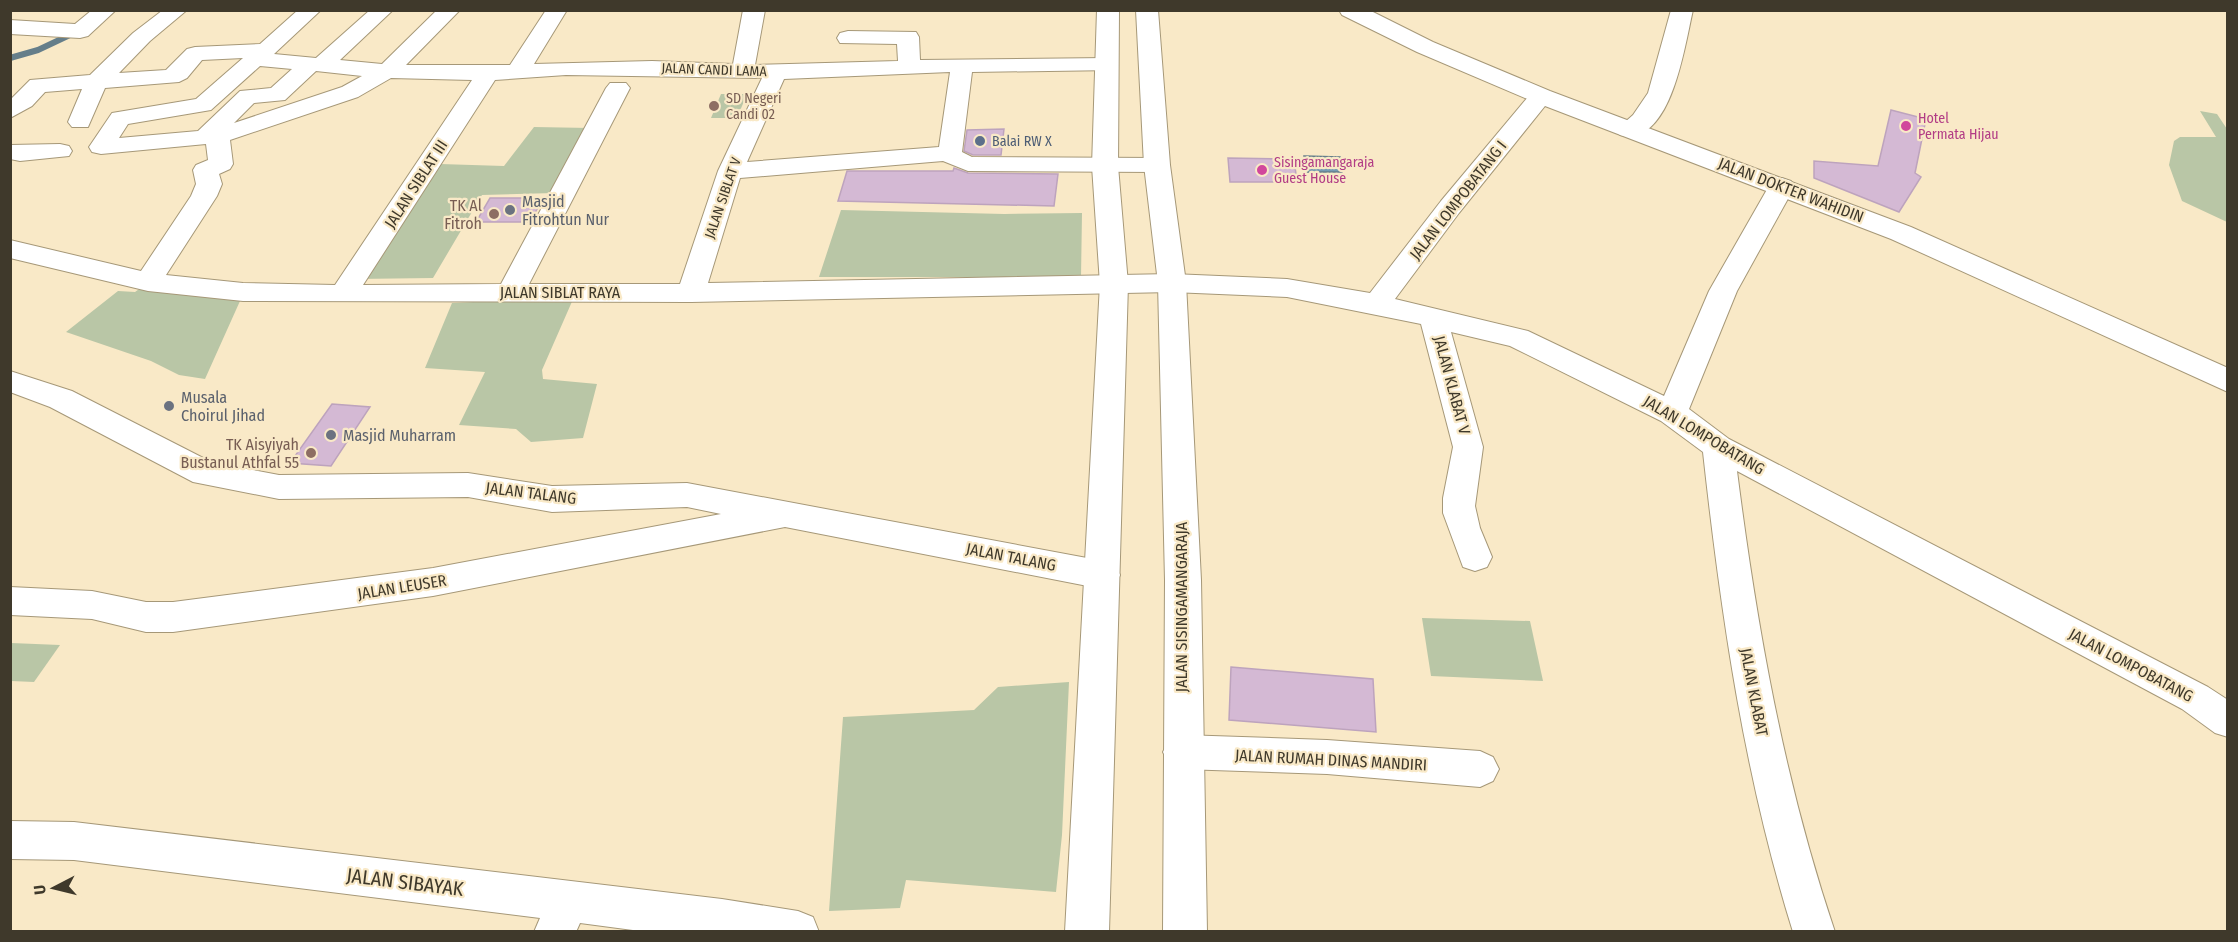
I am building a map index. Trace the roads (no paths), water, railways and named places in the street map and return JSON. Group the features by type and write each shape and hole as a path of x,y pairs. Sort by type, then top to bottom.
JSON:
{"main road":[{"name":"JALAN DOKTER WAHIDIN","path":"1350,10 1425,47 1540,96 1901,233 2228,381"},
{"path":"1629,130 1636,126 1661,91 1682,10"},
{"path":"1087,932 1114,284 1105,166 1108,21 1125,29 1147,21"},
{"name":"JALAN SISINGAMANGARAJA","path":"1147,21 1157,165 1172,283 1183,580 1182,752 1185,932"}],"street":[{"path":"10,27 76,31 106,10"},
{"path":"80,122 96,82 138,44 141,38 177,10"},
{"path":"311,10 200,106 120,118 101,147 212,136 253,127 309,107 371,82 387,71 450,10"},
{"path":"212,136 248,96 277,95 383,10"},
{"path":"518,71 557,10"},
{"path":"743,70 754,10"},
{"path":"848,38 903,36 910,38 909,67"},
{"path":"10,111 24,101 34,77 96,82 171,77 179,73 191,56 202,53 210,40 141,38"},
{"name":"JALAN CANDI LAMA","path":"202,53 259,54 316,64 387,71 488,74 518,71 652,68 776,72 962,65 1107,65"},
{"path":"962,65 950,153 954,158 968,164 1157,165"},
{"name":"JALAN SIBLAT V","path":"691,293 730,171 776,72"},
{"name":"JALAN SIBLAT III","path":"343,294 488,74"},
{"path":"512,292 618,88"},
{"name":"JALAN LOMPOBATANG I","path":"1377,304 1450,207 1540,96"},
{"path":"148,282 204,196 208,184 205,170 221,164 212,136"},
{"path":"14,155 60,151"},
{"path":"730,171 950,153"},
{"path":"1672,413 1723,291 1782,186"},
{"name":"JALAN SIBLAT RAYA","path":"10,249 148,282 243,292 691,293 1114,284"},
{"path":"1114,284 1172,283"},
{"name":"JALAN LOMPOBATANG","path":"1172,283 1287,288 1377,304 1518,338 1672,413 1718,447 2195,698 2228,721"},
{"name":"JALAN KLABAT V","path":"1433,317 1468,447 1468,464 1459,498 1460,516 1475,557"},
{"name":"JALAN TALANG","path":"10,381 61,399 204,474 279,487 468,485 563,500 687,495 1103,575"},
{"name":"JALAN KLABAT","path":"1718,447 1729,547 1753,699 1797,884 1814,932"},
{"name":"JALAN LEUSER","path":"10,601 92,605 146,617 173,618 444,580 791,514"},
{"name":"JALAN RUMAH DINAS MANDIRI","path":"1182,752 1327,757 1480,769"},
{"name":"JALAN SIBAYAK","path":"10,840 74,841 562,917 798,932"}],"water":[{"path":"1304,156 1340,157 1342,172 1306,172"}],"waterway":[{"path":"10,58 38,50 74,33"}],"place":[{"name":"SD Negeri Candi 02","path":"714,106"},
{"name":"Hotel Permata Hijau","path":"1906,126"},
{"name":"Balai RW X","path":"980,141"},
{"name":"Sisingamangaraja Guest House","path":"1262,170"},
{"name":"Masjid Fitrohtun Nur","path":"510,210"},
{"name":"TK Al Fitroh","path":"494,214"},
{"name":"Musala Choirul Jihad","path":"169,406"},
{"name":"Masjid Muharram","path":"331,435"},
{"name":"TK Aisyiyah Bustanul Athfal 55","path":"311,453"}]}
